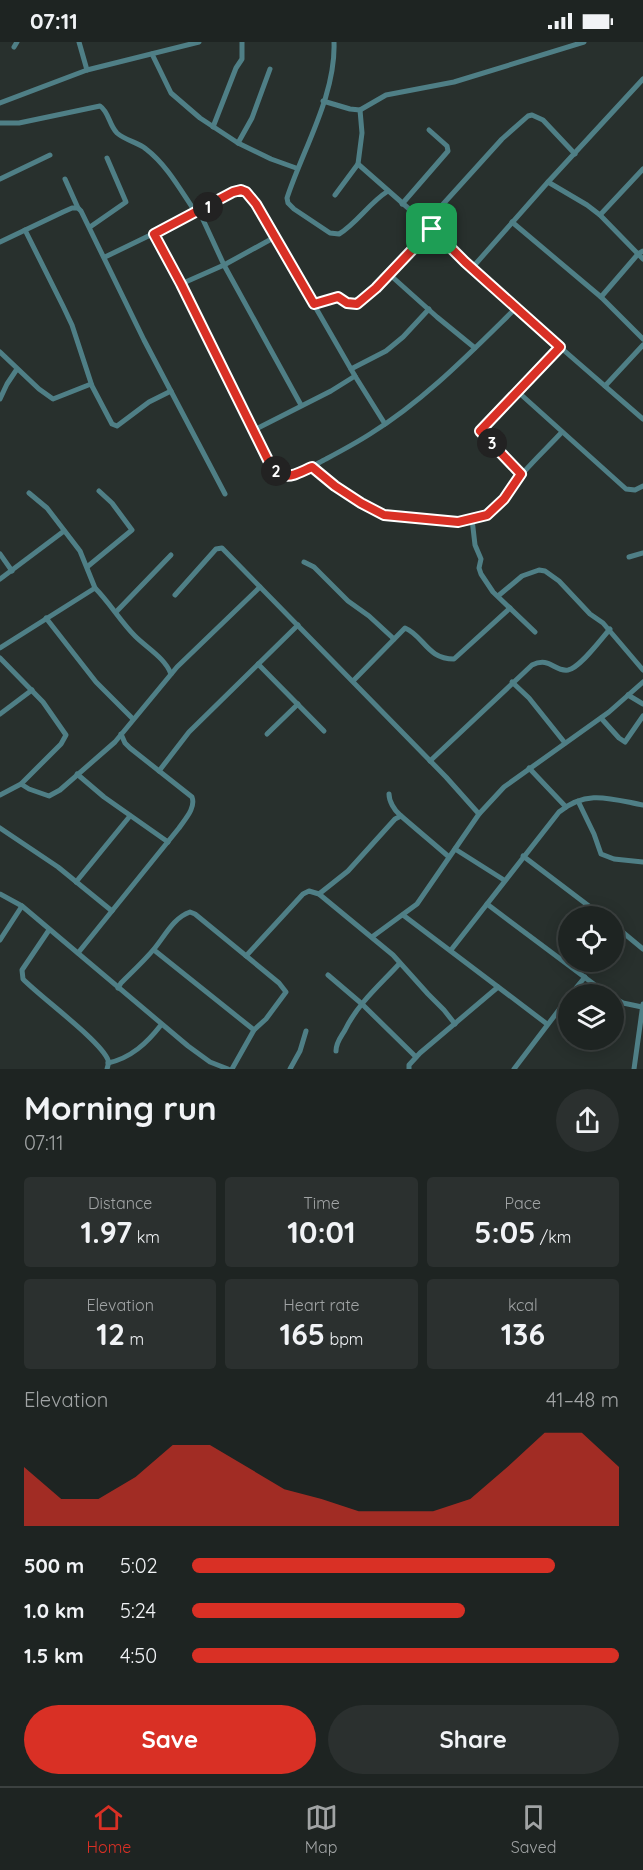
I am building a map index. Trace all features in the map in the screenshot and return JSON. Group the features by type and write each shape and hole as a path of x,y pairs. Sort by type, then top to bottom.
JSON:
{"street":[{"path":"79,42 87,70"},
{"path":"0,103 87,70 199,42"},
{"path":"213,127 242,58 242,42"},
{"path":"334,42 332,67 323,101 304,156 296,168 287,198 288,203 334,234 343,232 371,204 388,191"},
{"path":"323,101 360,110 386,94 454,82 584,42"},
{"path":"152,54 171,93 192,112 238,143 296,168"},
{"path":"238,143 252,118 270,69"},
{"path":"472,268 643,79"},
{"path":"0,123 19,123 100,105 104,108 111,126 117,133 146,148 161,163 197,212 302,405"},
{"path":"335,195 358,164 362,133 360,110"},
{"path":"426,223 502,139 528,117 536,116 543,120 575,154"},
{"path":"402,204 448,151 447,146 429,130"},
{"path":"0,179 50,155"},
{"path":"90,227 126,202 107,158"},
{"path":"358,164 643,419"},
{"path":"600,215 643,169"},
{"path":"65,179 144,340 225,494"},
{"path":"548,182 600,215 640,253 643,259"},
{"path":"105,257 233,192 241,190 246,192 256,204 385,424"},
{"path":"0,242 72,208 78,208"},
{"path":"513,222 601,297 643,339"},
{"path":"314,304 338,297 347,303 357,304 390,274 432,229"},
{"path":"25,230 72,325 91,384 112,424 117,426 149,402 171,391"},
{"path":"154,234 268,460 279,474 289,476 312,467 385,424 441,380 517,307"},
{"path":"181,284 224,265 275,237"},
{"path":"601,297 640,253"},
{"path":"390,274 475,348"},
{"path":"351,369 386,351 403,337 429,309"},
{"path":"605,386 643,345"},
{"path":"521,474 480,431 560,347"},
{"path":"0,352 39,389 53,399 91,384"},
{"path":"0,399 18,369"},
{"path":"254,430 331,391 355,376"},
{"path":"516,391 626,489 643,486"},
{"path":"312,467 335,486 384,515 458,522 487,515 497,507 521,474 562,432"},
{"path":"87,567 132,530 112,503 99,491"},
{"path":"29,493 47,508 80,551 95,588 136,637 168,665 177,667"},
{"path":"472,519 475,544 481,559 479,571 493,592 535,632"},
{"path":"0,579 64,531"},
{"path":"175,595 216,549 226,551 480,814"},
{"path":"629,558 643,553"},
{"path":"0,554 12,571"},
{"path":"116,612 171,555"},
{"path":"304,562 314,567 348,601 369,616 394,639"},
{"path":"498,596 522,576 539,570 545,571 559,581 590,614 609,630 643,670"},
{"path":"21,783 29,789 49,796 60,790 115,742 177,667 260,587"},
{"path":"0,648 95,588"},
{"path":"353,681 372,664 402,630 408,629 427,649 454,659 510,608"},
{"path":"46,618 96,682 133,719"},
{"path":"159,771 189,732 298,625"},
{"path":"430,761 537,662 547,662 566,670 573,668 609,630"},
{"path":"0,658 43,702 64,731 66,738 21,783 0,795"},
{"path":"258,664 324,731"},
{"path":"168,665 171,674"},
{"path":"513,682 565,743"},
{"path":"372,937 417,903 480,814 504,787 601,718 643,682"},
{"path":"0,714 32,690"},
{"path":"628,695 643,704"},
{"path":"267,734 298,704"},
{"path":"601,718 625,742 643,716"},
{"path":"78,953 168,842 191,810 193,800 125,743 120,734"},
{"path":"115,742 125,743"},
{"path":"529,768 566,807"},
{"path":"77,774 98,793 168,842"},
{"path":"389,794 389,800 401,816 449,857"},
{"path":"452,950 559,812 578,801 596,797 643,805"},
{"path":"578,801 588,819 601,854 614,859 643,862"},
{"path":"76,882 129,816"},
{"path":"319,894 348,871 395,819 401,816"},
{"path":"0,828 40,854 112,911"},
{"path":"455,849 504,880"},
{"path":"523,856 589,906"},
{"path":"246,956 303,894 309,891 319,894 400,963 455,1024"},
{"path":"0,894 22,906 161,1025 210,1062 230,1069 254,1030 266,1019 286,992 279,982 190,912 182,915 176,921 154,950 118,988"},
{"path":"487,904 594,984"},
{"path":"0,940 22,906"},
{"path":"403,915 547,1024"},
{"path":"50,930 22,970 22,979 96,1044 106,1057 108,1066 144,1046 161,1025"},
{"path":"624,933 643,949"},
{"path":"154,950 254,1030"},
{"path":"336,1051 337,1042 349,1020 400,963"},
{"path":"328,975 362,1004 416,1057"},
{"path":"579,984 585,977"},
{"path":"409,1069 409,1065 416,1057 498,987"},
{"path":"624,1003 643,1006 634,1069"},
{"path":"514,1069 558,1011"},
{"path":"290,1069 300,1051 306,1031"}],"route":[{"path":"241,190 252,197 314,304 338,297 347,303 357,304 390,274 432,229 465,262 560,347 480,431 521,474 504,499 487,515 458,522 384,515 335,486 312,467 289,476 279,474 268,460 154,234 233,192 241,190"}]}
